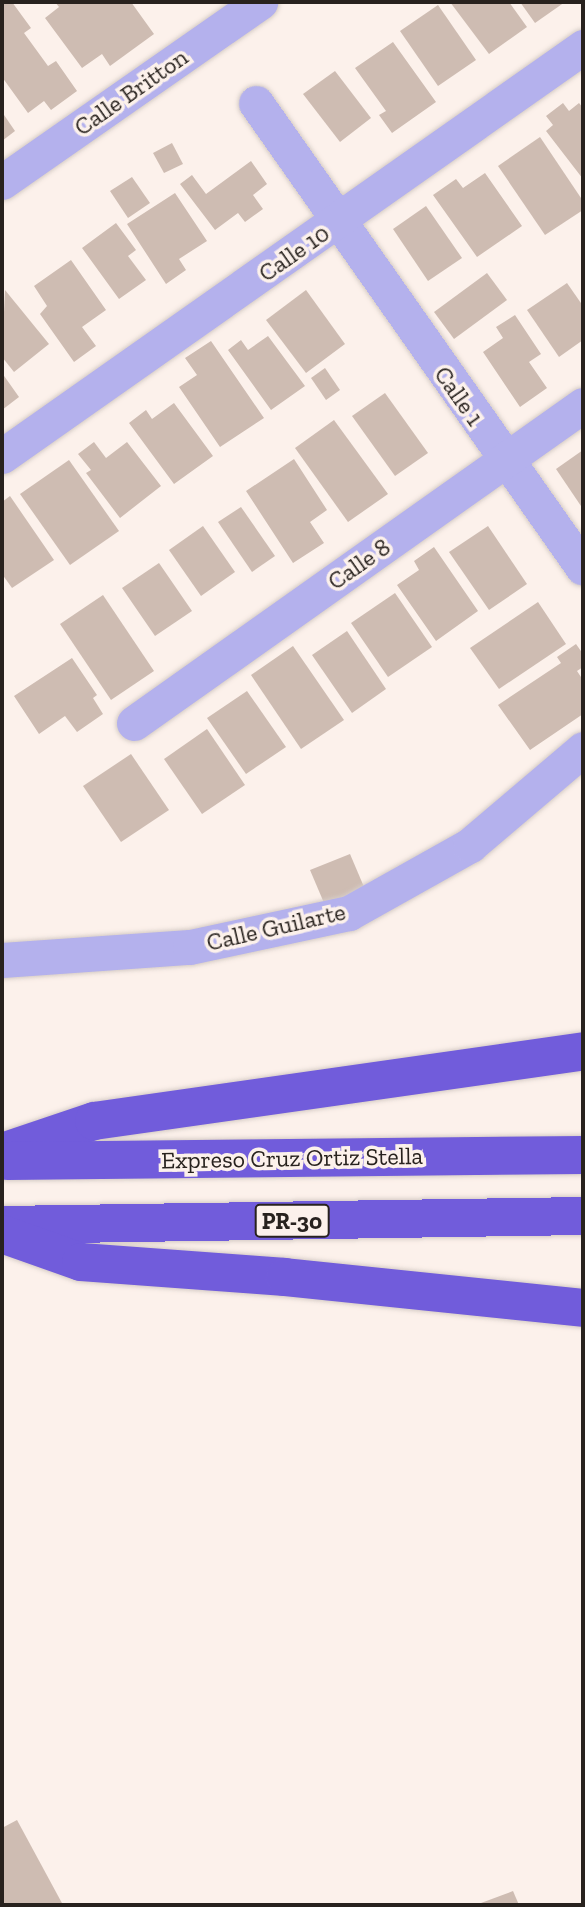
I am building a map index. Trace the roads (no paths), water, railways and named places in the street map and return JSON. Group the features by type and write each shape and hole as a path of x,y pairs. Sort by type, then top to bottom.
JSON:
{"highway":[{"path":"2,1152 94,1121 583,1051"},
{"name":"Expreso Cruz Ortiz Stella","path":"2,1161 583,1156"},
{"name":"PR-30","path":"2,1225 583,1216"},
{"path":"2,1234 81,1262 285,1277 583,1308"}],"street":[{"name":"Calle Britton","path":"2,182 260,2"},
{"name":"Calle 10","path":"2,456 583,47"},
{"name":"Calle 1","path":"256,103 336,223 583,568"},
{"name":"Calle 8","path":"134,723 583,405"},
{"name":"Calle Guilarte","path":"2,960 190,947 349,914 470,845 583,749"}]}
